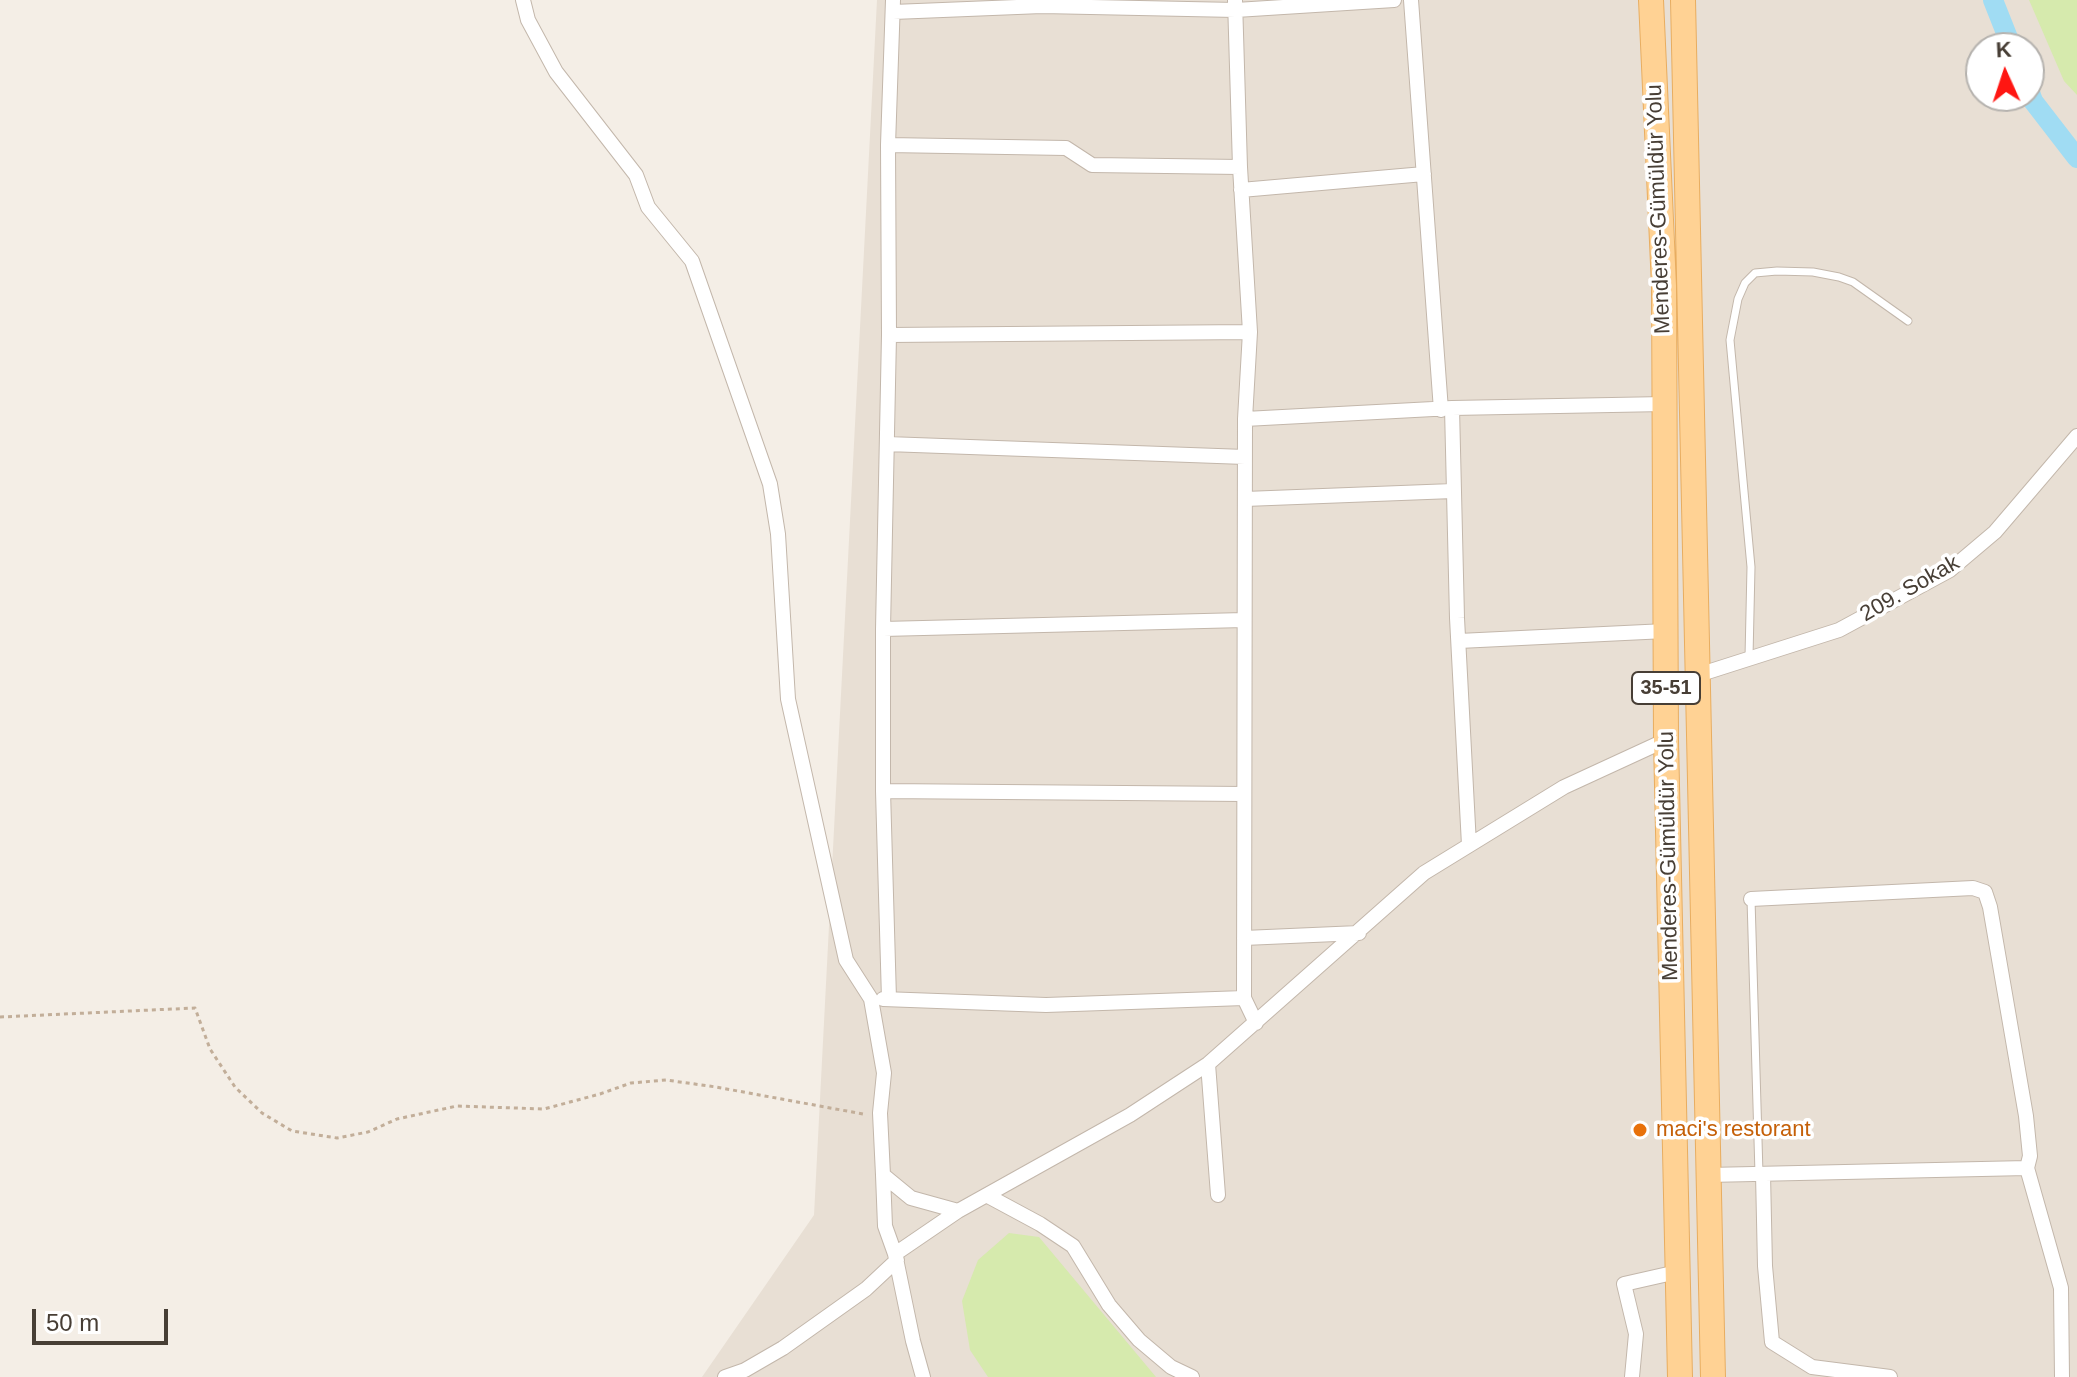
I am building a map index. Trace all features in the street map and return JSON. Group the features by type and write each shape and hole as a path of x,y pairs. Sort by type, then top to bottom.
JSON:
{"main road":[{"name":"Menderes-Gümüldür Yolu","path":"1651,0 1664,286 1666,740 1680,1377"},
{"name":"Menderes-Gümüldür Yolu","path":"1683,0 1713,1377"}],"street":[{"path":"523,0 528,20 556,72 636,175 648,207 692,261 770,484 778,534 788,699 846,960 871,999 884,1073 880,1113 885,1226 896,1257 923,1377"},
{"path":"889,999 883,791 883,629 889,335 888,145 893,6 1236,5 1394,0"},
{"path":"1411,0 1453,491 1469,845"},
{"path":"1236,5 1240,167 1250,332 1245,419 1244,998 1256,1023"},
{"path":"888,145 1066,148 1092,165 1240,167"},
{"path":"1241,190 1424,174"},
{"path":"889,335 1250,332"},
{"path":"1245,419 1446,409 1665,404"},
{"name":"209. Sokak","path":"1698,675 1839,630 1950,570 1995,532 2077,436"},
{"path":"887,444 1245,457"},
{"path":"1245,499 1453,491"},
{"path":"883,629 1244,620"},
{"path":"1459,641 1666,631"},
{"path":"725,1377 745,1370 783,1348 866,1289 896,1257 958,1211 1130,1115 1208,1064 1424,873 1564,787 1666,740"},
{"path":"883,791 1244,794"},
{"path":"1751,899 1973,888 1985,892 2026,1116 2030,1156 2027,1168 2061,1288 2062,1377"},
{"path":"1244,938 1359,933"},
{"path":"871,999 1046,1005 1244,998"},
{"path":"1208,1064 1218,1195"},
{"path":"1708,1175 2027,1168"},
{"path":"1761,1174 1772,1342 1812,1367 1880,1376"},
{"path":"883,1175 911,1198 958,1211"},
{"path":"988,1196 1073,1246 1109,1305 1139,1340 1171,1367 1192,1377"},
{"path":"1632,1377 1636,1334 1624,1284 1677,1272"}],"lane":[{"path":"1749,659 1751,567 1730,340 1738,299 1745,283 1755,273 1777,271 1813,272 1839,277 1853,282 1908,321"},
{"path":"1751,899 1761,1174"}],"path":[{"path":"0,1017 195,1008 210,1049 235,1087 262,1113 292,1131 337,1138 368,1132 397,1119 457,1106 544,1109 631,1083 666,1080 860,1114 880,1113"}],"shaded area":[{"path":"877,0 2077,0 2077,1377 702,1377 814,1215"}],"green space":[{"path":"2029,0 2077,0 2077,95 2064,81"},
{"path":"1009,1233 1039,1237 1156,1377 988,1377 970,1350 962,1301 978,1260"}],"waterway":[{"path":"1993,0 2006,32"},
{"path":"2041,112 2077,158"}],"place":[{"name":"maci's restorant","path":"1640,1130"}]}
